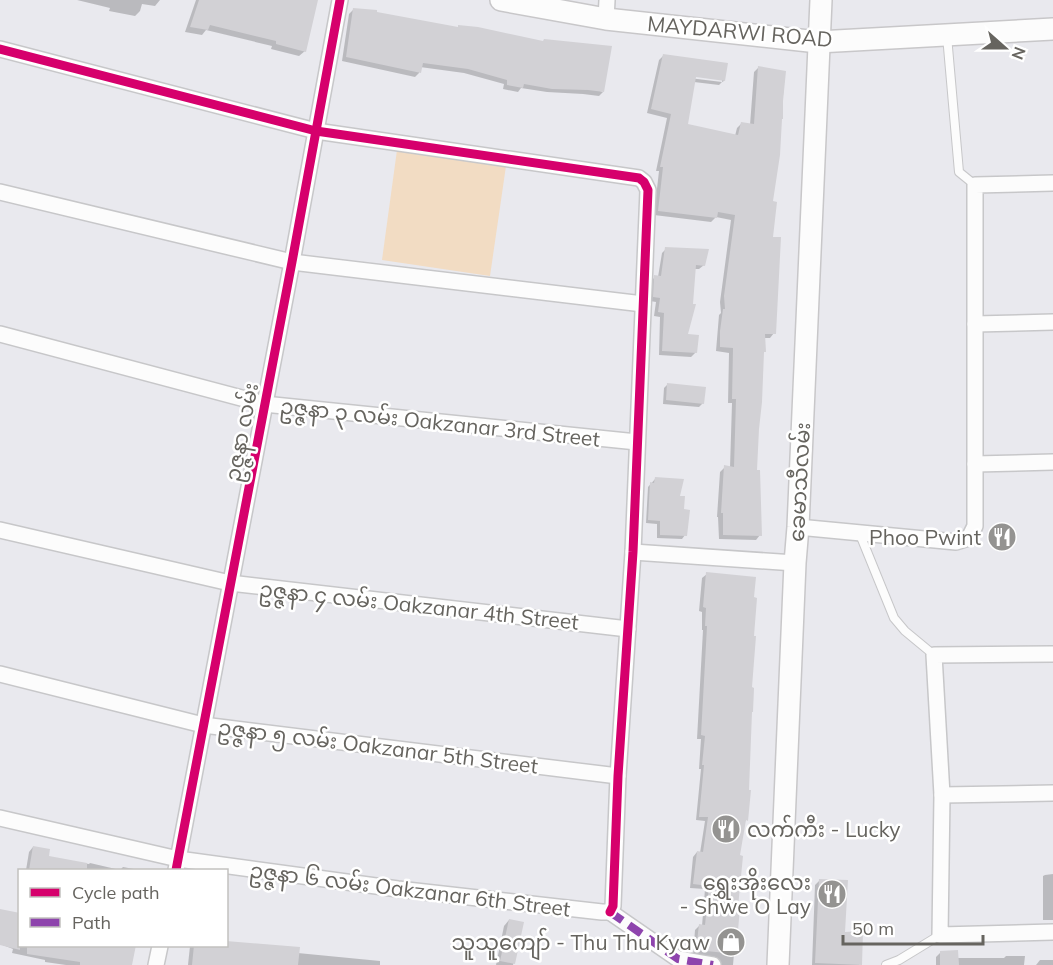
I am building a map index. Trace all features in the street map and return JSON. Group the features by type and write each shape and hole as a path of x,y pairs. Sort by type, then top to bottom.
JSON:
{"main road":[{"name":"MAYDARWI ROAD","path":"501,0 607,9 818,42 1053,29"},
{"name":"ခေမာသီလမ်း","path":"778,965 820,0"}],"street":[{"name":"ဥဇ္ဇနာ လမ်း","path":"177,865 292,262 339,0"},
{"path":"0,49 316,130 639,178 644,182 648,190 633,552 618,776 614,906 610,912 678,959 713,965"},
{"path":"798,527 956,542 969,538 975,526 975,184 1053,183"},
{"path":"0,192 292,262 643,304"},
{"path":"975,324 1053,322"},
{"name":"ဥဇ္ဇနာ ၃ လမ်း Oakzanar 3rd Street","path":"0,334 264,404 637,442"},
{"path":"975,464 1053,462"},
{"name":"ဥဇ္ဇနာ ၄ လမ်း Oakzanar 4th Street","path":"0,530 230,583 628,628"},
{"path":"633,552 795,563"},
{"path":"1053,654 934,655 942,795 940,935 1053,932"},
{"name":"ဥဇ္ဇနာ ၅ လမ်း Oakzanar 5th Street","path":"0,675 203,725 618,776"},
{"path":"942,795 1053,793"},
{"name":"ဥဇ္ဇနာ ၆ လမ်း Oakzanar 6th Street","path":"0,818 177,865 214,869"},
{"name":"ဥဇ္ဇနာ ၆ လမ်း Oakzanar 6th Street","path":"228,871 610,912"},
{"path":"156,965 160,947"}],"lane":[{"path":"946,34 959,172 975,184"},
{"path":"859,532 894,618 905,631 934,655"},
{"path":"886,965 899,960 940,935"}],"shaded area":[{"path":"397,150 506,166 490,276 382,260"}],"building":[{"path":"199,0 318,0 306,52 276,44 276,41 210,25 208,30 190,27"},
{"path":"353,8 377,10 377,12 458,27 458,25 478,27 543,41 544,39 612,46 604,92 552,89 524,84 523,88 507,85 507,80 468,69 423,63 421,73 346,57"},
{"path":"663,54 728,63 725,81 696,77 688,124 738,135 741,122 754,124 758,66 786,71 780,155 773,201 777,202 773,237 781,237 776,334 765,334 766,352 764,352 759,429 757,470 760,470 762,536 723,535 723,513 721,513 724,465 734,467 736,399 732,399 733,348 720,347 720,331 723,309 725,309 724,296 735,215 718,212 717,218 658,211 663,167 660,167 671,114 651,109"},
{"path":"665,247 709,249 705,266 696,265 693,304 696,304 688,334 699,335 697,353 662,351 664,313 658,312 660,298 653,297 654,275 661,276"},
{"path":"667,383 706,387 704,404 666,400"},
{"path":"655,477 684,479 680,496 685,496 684,509 690,510 687,536 660,535 660,521 648,520 650,482 654,483"},
{"path":"706,572 756,577 754,636 756,636 749,790 751,790 748,821 746,820 740,855 743,856 736,954 696,950 699,924 705,925 709,886 693,884 697,851 703,852 708,817 699,817 705,736 701,735 707,626 705,626 706,608 703,607"},
{"path":"33,846 50,849 49,856 87,863 87,869 29,869"},
{"path":"819,879 848,880 845,932 863,931 862,965 815,963"},
{"path":"0,909 18,913 18,947 20,950 0,945"},
{"path":"509,919 524,922 515,964 500,961"},
{"path":"228,941 300,947 298,965 192,965 194,947 228,947"},
{"path":"27,947 136,947 132,965 80,965 80,962 27,954"},
{"path":"958,950 959,965 940,965 940,951"}],"marked path":[{"path":"610,912 678,959 713,965"}],"cycle path":[{"path":"176,869 340,0"},
{"path":"0,49 316,131 639,178 644,182 648,190 633,552 618,776 613,906 610,912"}],"place":[{"name":"Phoo Pwint","path":"1002,537"},
{"name":"လက်ကီး - Lucky","path":"726,829"},
{"name":"ရွှေးအိုးလေး - Shwe O Lay","path":"832,894"},
{"name":"သူသူကျော် - Thu Thu Kyaw","path":"731,942"}]}
